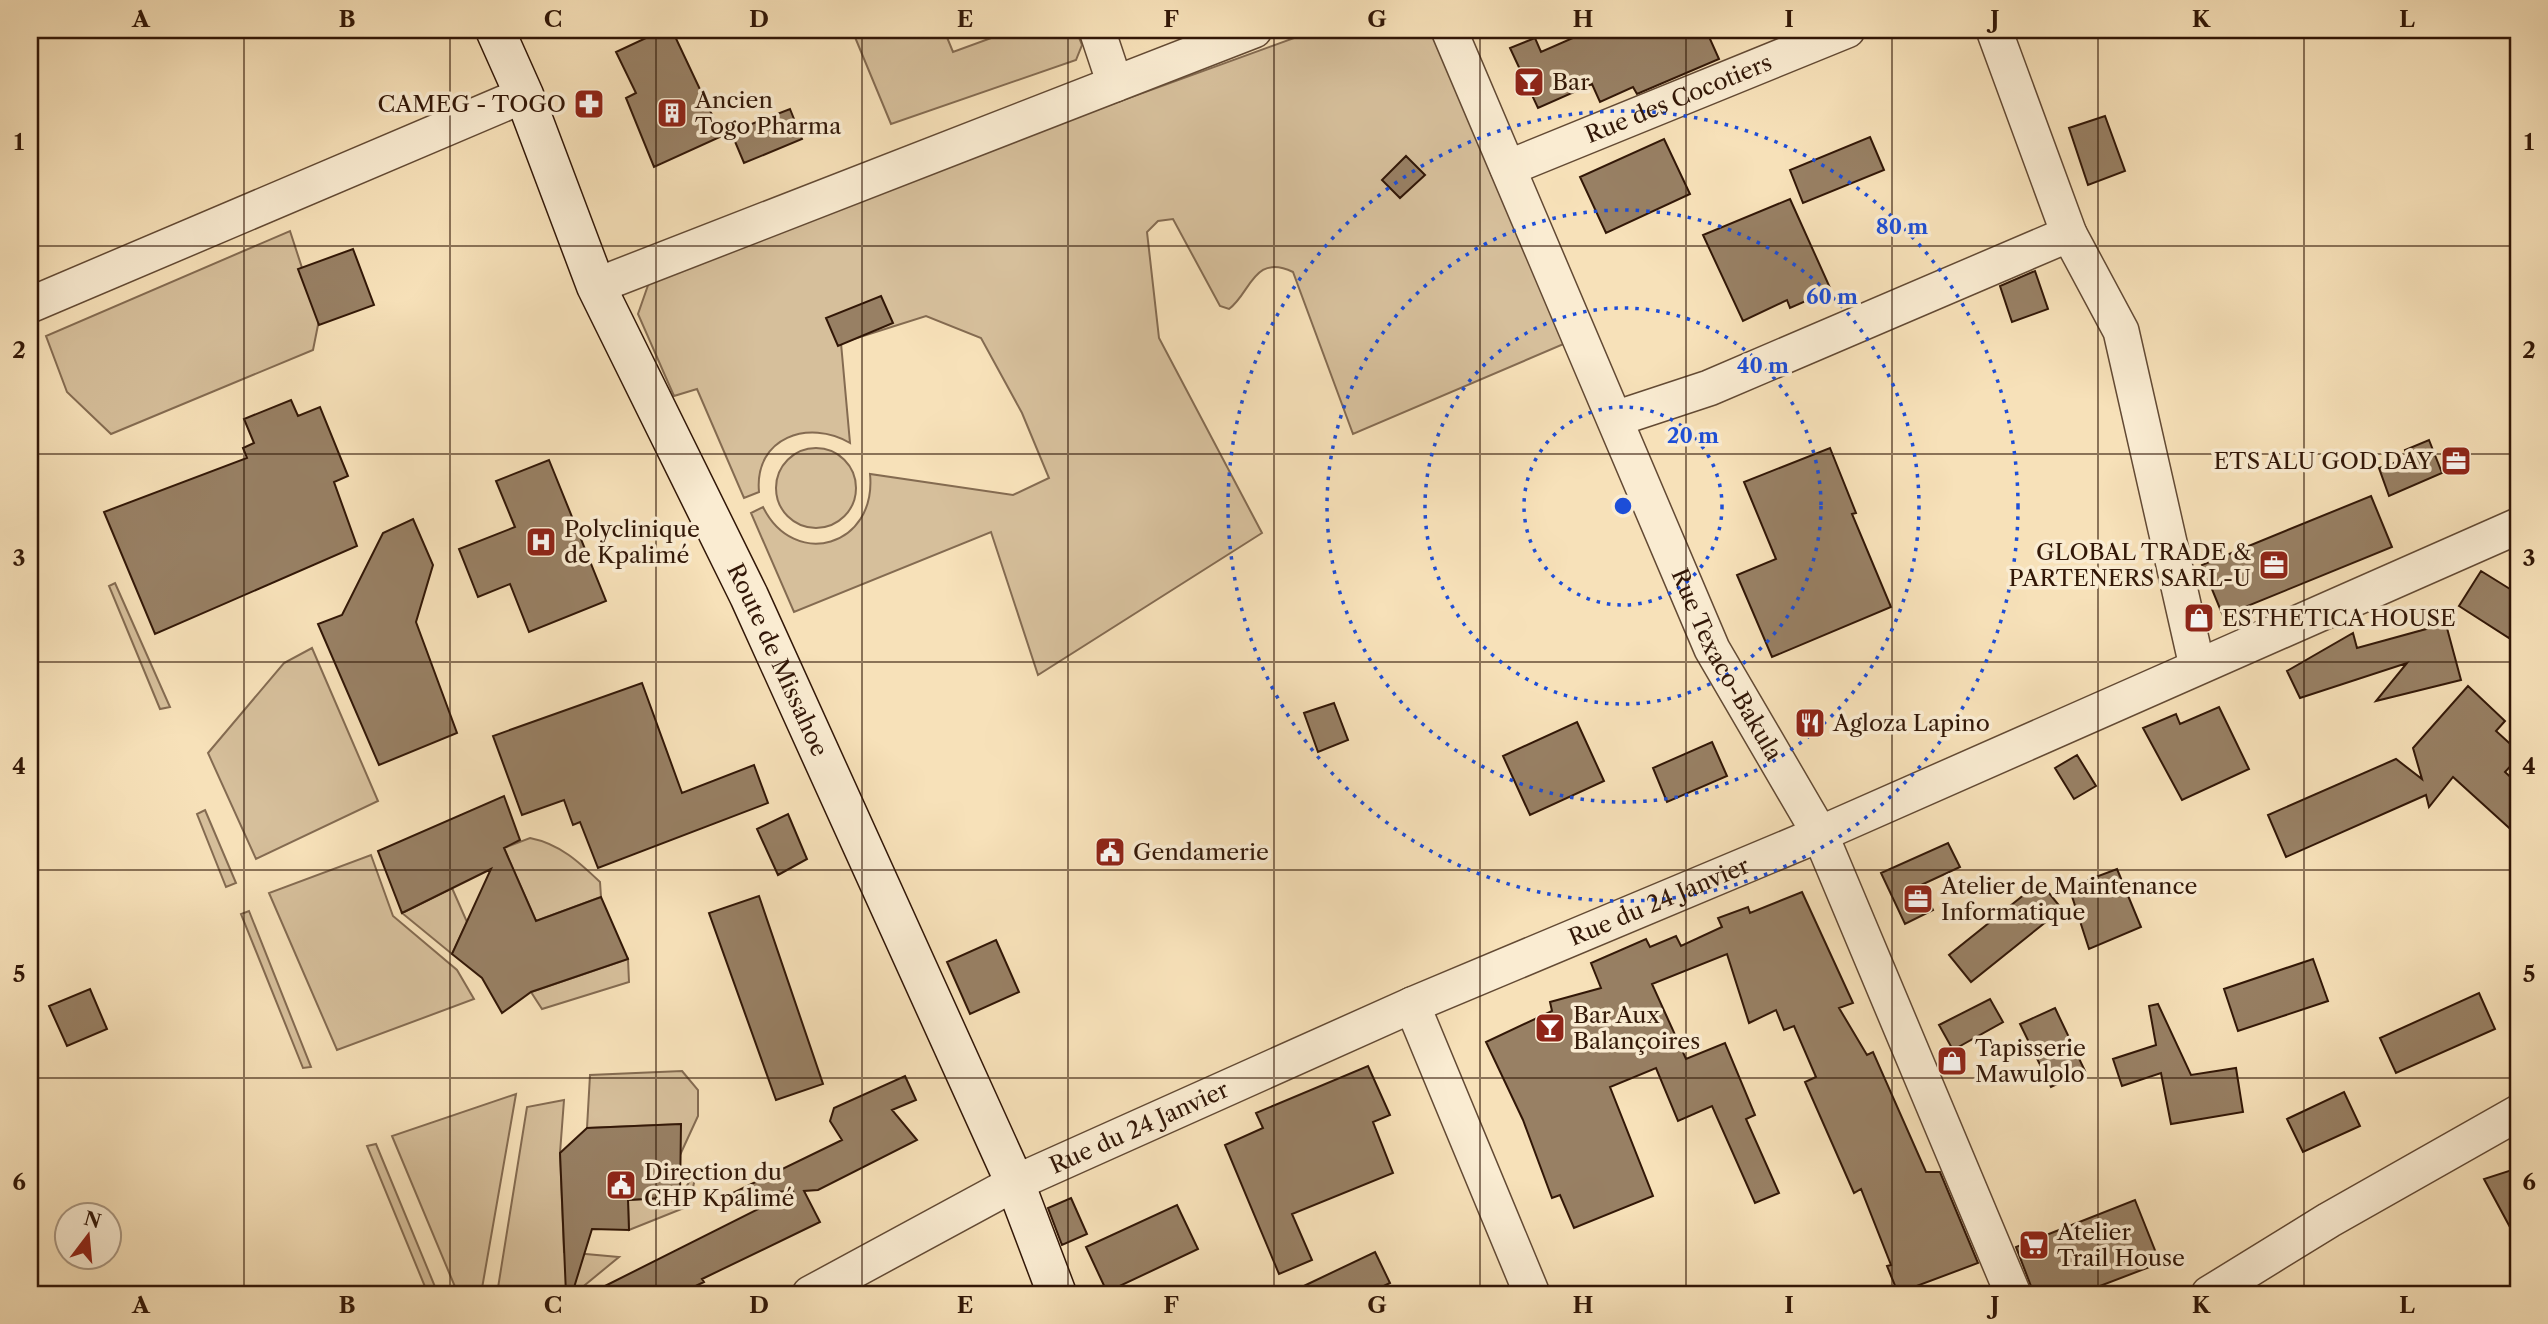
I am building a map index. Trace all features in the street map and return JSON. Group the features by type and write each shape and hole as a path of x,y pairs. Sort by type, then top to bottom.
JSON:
{"main road":[{"name":"Route de Missahoe","path":"495,30 524,95 596,286 749,596 1015,1183 1057,1294"}],"street":[{"path":"1097,30 1115,84"},
{"path":"596,286 1254,30"},
{"name":"Rue Texaco-Bakula","path":"1449,30 1712,649 1820,834 2013,1294"},
{"name":"Rue des Cocotiers","path":"1508,168 1847,30"},
{"path":"1994,30 2069,234 2121,331 2197,666"},
{"path":"30,305 524,95"},
{"path":"1615,419 1709,388 2069,234"},
{"name":"Rue du 24 Janvier","path":"810,1294 1015,1183 1412,1005 1820,834 2197,666 2514,535"},
{"path":"1412,1005 1532,1294"},
{"path":"2208,1294 2329,1220 2518,1113"}],"shaded area":[{"path":"852,30 944,30 953,52 1013,30 1076,30 1082,45 1076,60 891,124"},
{"path":"1316,30 1431,30 1566,343 1353,434 1293,272 1280,267 1261,271 1229,309 1220,306 1173,219 1158,221 1147,232 1159,338 1262,533 1038,675 991,532 794,612 751,513 763,507 777,527 794,539 812,543 831,541 847,533 861,519 869,499 870,474 1013,495 1049,478 1022,413 981,338 926,316 841,343 850,443 818,433 802,433 787,438 775,446 765,458 760,473 759,492 744,498 697,389 674,396 638,314 653,271"},
{"path":"290,231 319,320 313,350 111,434 67,392 46,336"},
{"path":"816,448 831,451 844,460 853,473 856,488 853,503 844,516 831,525 816,528 801,525 788,516 779,503 776,488 779,473 788,460 801,451"},
{"path":"115,583 170,707 160,709 109,586"},
{"path":"312,648 378,801 256,859 208,753 284,663"},
{"path":"205,810 236,883 226,887 197,814"},
{"path":"530,838 560,849 577,861 600,882 601,897 536,921 504,848"},
{"path":"371,855 393,916 457,970 474,999 337,1050 269,893"},
{"path":"452,888 467,922 452,954 402,913"},
{"path":"249,911 311,1067 303,1068 241,914"},
{"path":"628,959 629,982 542,1009 531,992"},
{"path":"682,1071 698,1090 698,1116 680,1155 680,1124 587,1128 590,1075"},
{"path":"516,1094 481,1294 458,1294 392,1136"},
{"path":"564,1100 560,1153 564,1252 619,1257 574,1294 497,1294 527,1107"},
{"path":"376,1144 438,1294 428,1294 367,1146"},
{"path":"697,1169 689,1206 629,1230 628,1200 680,1197"}],"building":[{"name":"Ancien Togo Pharma","path":"663,30 672,30 722,136 654,167 626,98 636,93 616,52"},
{"path":"1591,30 1706,30 1719,59 1637,94 1633,87 1600,102 1592,84 1538,108 1510,48 1535,38 1541,52"},
{"path":"790,109 802,139 744,163 731,132"},
{"path":"2105,116 2125,171 2088,185 2069,128"},
{"path":"1870,137 1884,170 1803,203 1790,170"},
{"path":"1664,139 1690,194 1606,233 1580,177"},
{"path":"1406,156 1425,175 1400,198 1382,180"},
{"path":"1790,199 1831,290 1790,308 1787,300 1743,321 1703,235"},
{"path":"353,249 374,305 319,325 298,269"},
{"path":"2035,271 2048,309 2012,322 2000,286"},
{"path":"881,296 893,323 838,346 826,318"},
{"path":"291,400 298,416 320,407 348,476 334,482 357,546 155,634 104,512 247,458 243,448 254,443 244,419"},
{"path":"2429,440 2442,473 2389,496 2379,468 2408,458 2405,450"},
{"path":"1830,448 1856,513 1852,514 1891,607 1772,657 1737,575 1776,559 1744,482"},
{"path":"549,460 606,601 529,632 510,584 478,597 459,549 515,527 496,481"},
{"path":"2371,496 2392,547 2223,616 2202,565"},
{"path":"413,519 433,565 416,622 457,733 379,765 318,624 342,615 383,533"},
{"path":"2481,571 2518,594 2518,623 2509,638 2459,606"},
{"path":"2444,617 2461,680 2376,701 2407,663 2300,698 2287,671 2353,633 2357,648 2437,626"},
{"path":"642,683 682,793 754,765 768,803 598,868 580,822 573,825 564,800 522,815 493,736"},
{"path":"2468,686 2505,721 2496,731 2518,751 2518,758 2505,772 2518,784 2518,836 2453,777 2429,807 2426,795 2286,857 2268,815 2396,759 2422,779 2413,748"},
{"path":"1334,703 1348,740 1318,752 1304,713"},
{"path":"2219,707 2249,769 2182,800 2143,728 2176,714 2180,724"},
{"path":"1577,722 1604,781 1530,815 1503,756"},
{"path":"1712,742 1727,776 1667,802 1653,768"},
{"path":"2077,755 2096,786 2074,799 2055,768"},
{"path":"504,796 520,840 504,848 536,921 601,897 628,959 531,992 502,1013 482,978 452,954 491,869 402,913 378,851"},
{"path":"788,814 807,859 778,875 757,829"},
{"path":"1948,843 1960,867 1921,885 1933,910 1905,924 1881,873"},
{"path":"2117,869 2141,927 2089,949 2069,887"},
{"path":"2040,882 2062,909 1971,982 1949,955"},
{"path":"1802,892 1853,1003 1839,1008 1867,1055 1873,1052 1926,1172 1940,1172 1978,1263 1898,1293 1887,1266 1891,1265 1861,1189 1854,1193 1805,1082 1816,1077 1794,1026 1784,1030 1776,1010 1749,1023 1727,954 1652,984 1686,1059 1725,1043 1755,1115 1746,1119 1779,1193 1755,1203 1712,1106 1678,1121 1656,1068 1610,1087 1653,1196 1574,1228 1560,1195 1552,1198 1523,1120 1486,1042 1552,1011 1550,1002 1601,988 1591,963 1646,939 1650,947 1676,936 1681,946 1722,927 1718,918 1748,907 1750,913"},
{"path":"759,896 823,1084 776,1100 709,913"},
{"path":"996,940 1019,992 970,1014 947,962"},
{"path":"2313,959 2328,1001 2238,1031 2224,989"},
{"path":"90,989 107,1029 67,1046 49,1006"},
{"path":"2479,993 2495,1029 2396,1073 2380,1038"},
{"path":"1990,999 2003,1022 1953,1050 1939,1025"},
{"path":"2158,1004 2191,1075 2236,1068 2243,1112 2171,1124 2161,1073 2122,1086 2113,1059 2156,1045 2149,1006"},
{"path":"2055,1008 2085,1071 2051,1087 2020,1024"},
{"path":"1368,1066 1390,1115 1373,1122 1393,1173 1292,1214 1312,1260 1279,1274 1225,1145 1263,1128 1256,1113"},
{"path":"905,1076 916,1100 892,1110 917,1140 818,1190 804,1191 820,1222 702,1279 704,1282 679,1294 589,1294 794,1191 731,1194 842,1140 830,1121 834,1108"},
{"path":"2344,1092 2360,1126 2303,1152 2287,1119"},
{"name":"Direction du CHP Kpalimé","path":"681,1124 680,1197 628,1200 629,1230 592,1229 572,1294 566,1294 560,1153 587,1128"},
{"path":"2518,1168 2518,1242 2484,1179"},
{"path":"1071,1198 1087,1234 1062,1245 1048,1208"},
{"path":"2135,1200 2160,1263 2079,1294 2034,1294 2016,1247"},
{"path":"1177,1205 1198,1249 1107,1292 1086,1247"},
{"path":"1375,1252 1390,1283 1367,1294 1287,1294"}],"place":[{"name":"Bar","path":"1529,82"},
{"name":"CAMEG - TOGO","path":"589,104"},
{"name":"Ancien Togo Pharma","path":"672,113"},
{"name":"ETS ALU GOD DAY","path":"2456,461"},
{"name":"Polyclinique de Kpalimé","path":"541,542"},
{"name":"GLOBAL TRADE & PARTENERS SARL-U","path":"2274,565"},
{"name":"ESTHETICA HOUSE","path":"2199,618"},
{"name":"Agloza Lapino","path":"1810,723"},
{"name":"Gendamerie","path":"1110,852"},
{"name":"Atelier de Maintenance Informatique","path":"1918,899"},
{"name":"Bar Aux Balançoires","path":"1550,1028"},
{"name":"Tapisserie Mawulolo","path":"1952,1061"},
{"name":"Direction du CHP Kpalimé","path":"621,1185"},
{"name":"Atelier Trail House","path":"2034,1245"}]}
